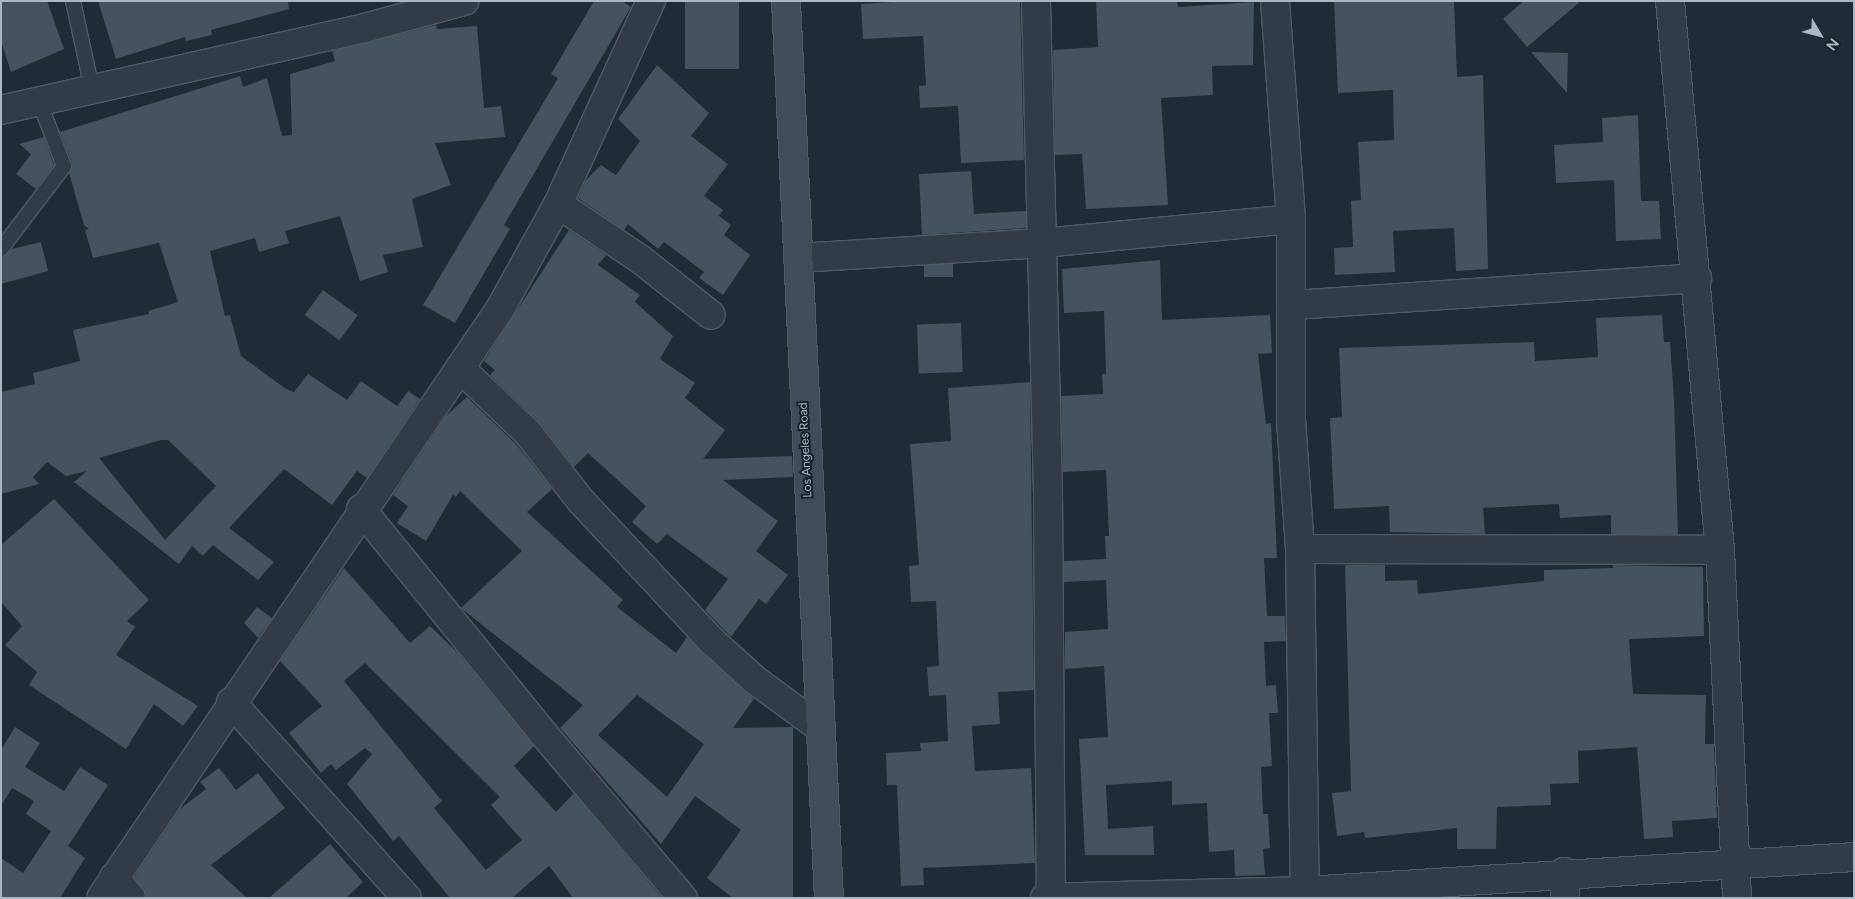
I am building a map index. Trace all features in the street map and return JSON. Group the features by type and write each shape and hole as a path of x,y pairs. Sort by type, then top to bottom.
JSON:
{"main road":[{"name":"Los Angeles Road","path":"786,1 819,727 829,898"}],"street":[{"path":"1,110 364,28 464,1"},
{"path":"131,898 108,887 360,509 500,309 558,204 651,1"},
{"path":"1036,1 1043,243 1048,897 1291,893 1564,885 1736,863 1854,857"},
{"path":"1275,1 1291,219 1291,420 1300,549 1291,893"},
{"path":"1670,1 1697,278 1720,550 1737,898"},
{"path":"558,204 640,258 711,315"},
{"path":"798,258 1043,243 1291,219"},
{"path":"1292,305 1697,278"},
{"path":"460,368 528,433 582,501 712,641 755,680 819,727"},
{"path":"360,509 542,732 684,898"},
{"path":"1300,549 1720,550"},
{"path":"231,702 407,898"}],"lane":[{"path":"73,1 92,89"},
{"path":"1,249 64,166 40,101"}],"building":[{"path":"1,1 47,1 64,49 11,72 1,41"},
{"path":"98,1 288,1 289,9 211,30 212,35 186,41 185,37 116,59"},
{"path":"594,1 622,1 631,7 504,225 510,229 455,323 423,305 558,78 551,74"},
{"path":"685,1 739,1 739,69 685,69"},
{"path":"908,1 1020,1 1024,160 961,163 958,106 920,108 919,86 926,85 923,36 863,39 861,4"},
{"path":"1096,1 1177,1 1178,7 1254,2 1253,65 1212,66 1213,95 1161,98 1168,205 1086,209 1082,154 1055,155 1053,50 1098,47"},
{"path":"1334,1 1454,1 1457,77 1483,75 1488,269 1456,271 1454,228 1393,231 1395,272 1335,275 1334,248 1353,247 1351,201 1361,200 1358,142 1394,140 1393,90 1338,93"},
{"path":"1524,1 1581,1 1527,47 1503,19"},
{"path":"436,25 437,29 477,26 484,108 501,106 505,137 435,143 451,185 412,199 423,247 383,255 388,272 360,281 340,216 285,231 289,243 259,252 255,238 210,251 225,316 230,315 241,356 286,389 294,392 308,374 347,400 361,381 397,406 408,391 420,399 367,478 357,471 332,505 284,469 229,528 274,562 258,580 213,545 203,556 192,546 179,564 74,482 87,471 66,476 47,462 33,477 39,484 1,494 1,392 35,384 33,373 80,361 73,330 149,314 148,311 178,302 159,243 93,258 85,230 89,229 84,225 69,173 72,163 60,132 240,76 243,87 267,78 282,136 292,135 290,74 335,61 332,51","holes":["161,440 168,440 216,486 165,540 99,458"]},
{"path":"1531,52 1568,53 1567,93"},
{"path":"657,65 709,113 691,136 728,164 704,196 723,210 719,216 731,225 724,235 750,255 723,295 699,278 704,272 664,242 658,249 628,224 624,230 578,198 586,180 601,165 616,175 640,141 618,119"},
{"path":"1638,115 1641,201 1659,201 1661,239 1616,241 1614,180 1556,183 1554,145 1603,142 1602,118"},
{"path":"44,137 54,165 36,189 16,174 31,154 19,144"},
{"path":"971,171 974,214 1026,211 1026,228 922,235 919,174"},
{"path":"569,230 606,255 598,265 640,295 635,302 673,336 660,359 695,383 685,398 725,430 703,459 792,456 793,477 723,480 778,521 756,551 788,575 766,604 759,599 731,637 705,610 728,579 667,534 657,544 632,522 646,506 588,453 574,467 539,422 490,375 495,370 484,361"},
{"path":"41,242 48,271 1,284 1,258 12,249"},
{"path":"1160,260 1162,320 1270,315 1272,353 1258,354 1266,424 1271,423 1277,558 1264,558 1267,616 1285,616 1286,641 1264,642 1266,686 1276,685 1278,713 1269,713 1272,766 1261,767 1263,814 1268,814 1270,848 1263,849 1265,875 1235,876 1234,850 1209,852 1207,803 1172,805 1172,781 1106,785 1108,829 1153,826 1154,855 1085,855 1079,739 1108,737 1104,666 1065,669 1065,632 1108,629 1106,580 1064,582 1064,561 1106,559 1105,536 1109,536 1106,470 1063,472 1061,396 1103,394 1102,374 1106,374 1104,311 1064,313 1062,269"},
{"path":"924,264 953,264 953,277 924,277"},
{"path":"323,290 358,315 340,340 305,315"},
{"path":"1662,315 1664,342 1670,342 1674,400 1678,534 1611,534 1611,515 1560,518 1559,504 1483,508 1485,534 1390,532 1389,506 1334,509 1330,418 1342,417 1339,348 1534,342 1535,361 1598,357 1596,318"},
{"path":"961,323 963,372 919,374 917,325"},
{"path":"1030,382 1034,690 998,692 1000,724 972,726 975,771 1031,768 1035,863 923,868 924,885 901,886 897,785 887,785 886,753 921,751 920,743 948,741 946,695 929,696 927,667 939,666 936,601 911,602 909,566 919,565 910,444 951,441 948,388"},
{"path":"467,397 516,444 552,489 527,512 623,600 617,607 676,653 687,637 754,699 733,728 793,727 793,898 733,898 707,878 741,830 695,796 661,844 560,728 583,705 461,608 522,551 460,491 456,497 453,495 426,541 397,523 408,506 393,495 446,416","holes":["637,695 704,744 667,797 598,735"]},
{"path":"54,499 149,600 127,621 135,627 116,655 198,706 183,726 154,704 126,749 29,685 37,672 5,645 22,626 1,602 1,545"},
{"path":"1345,565 1385,565 1385,581 1417,580 1418,594 1544,581 1544,570 1613,568 1613,565 1703,567 1704,636 1629,639 1633,694 1706,695 1705,744 1714,744 1717,818 1672,821 1673,837 1644,839 1637,747 1578,751 1579,783 1550,784 1551,805 1497,807 1496,849 1457,849 1457,828 1365,838 1364,832 1337,836 1332,793 1351,791"},
{"path":"344,568 410,643 430,626 458,653 534,746 514,766 556,812 574,793 662,898 573,898 549,866 512,898 450,898 399,836 393,841 347,784 372,754 365,748 336,770 331,764 321,773 289,733 322,706 280,661","holes":["365,663 500,797 491,805 522,840 486,870 434,808 442,801 344,681"]},
{"path":"257,607 272,618 258,638 244,623"},
{"path":"15,727 40,743 25,767 64,791 80,767 108,785 68,846 85,858 60,898 1,898 1,858 23,873 51,831 26,814 34,801 12,788 1,806 1,750"},
{"path":"219,768 236,790 258,773 285,808 211,865 247,898 147,898 134,877 180,809 206,789 200,782"},
{"path":"330,844 363,882 346,898 269,898"}]}
